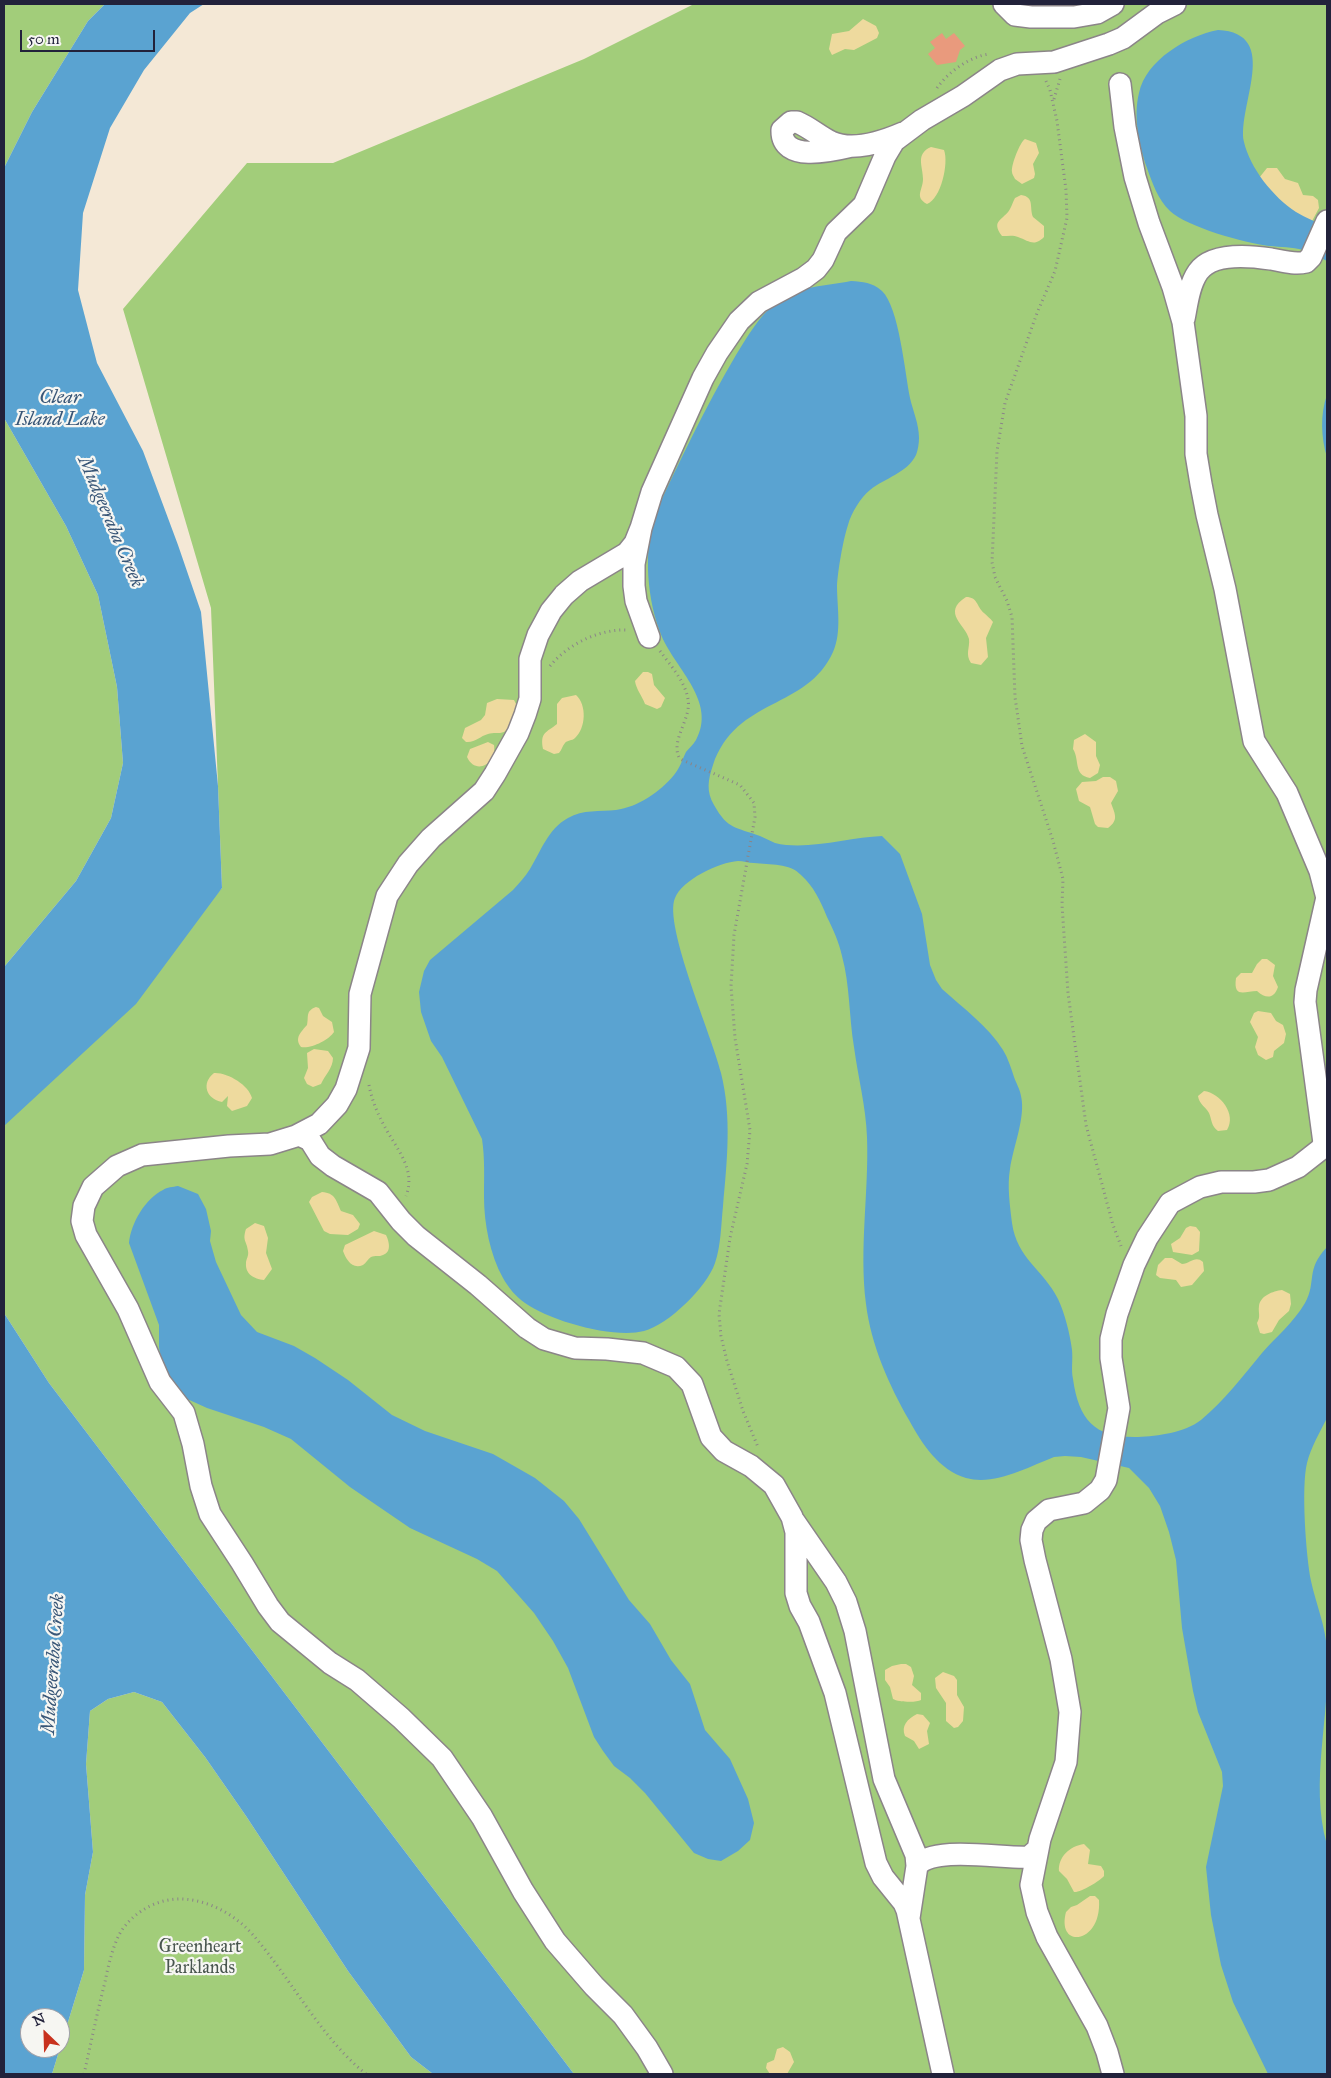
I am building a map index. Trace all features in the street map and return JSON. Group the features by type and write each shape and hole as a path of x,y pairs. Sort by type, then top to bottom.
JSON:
{"lane":[{"path":"1004,4 1015,16 1074,17 1097,14 1113,4"},
{"path":"872,186 871,178 863,159 850,146 888,139 902,133 1008,66 1054,62 1085,53 1123,38 1157,13 1175,4"},
{"path":"1113,2074 1108,2052 1097,2026 1054,1950 1037,1912 1032,1885 1032,1859 1066,1762 1070,1712 1061,1659 1035,1560 1031,1540 1032,1530 1036,1521 1049,1510 1084,1503 1093,1497 1106,1480 1119,1408 1111,1339 1117,1314 1147,1238 1170,1203 1200,1187 1221,1182 1269,1180 1298,1167 1321,1149 1326,1141 1305,1002 1306,990 1327,898 1320,871 1290,800 1254,741 1226,589 1201,484 1196,454 1196,416 1183,322 1173,287 1149,223 1135,177 1126,137 1120,84"},
{"path":"662,2074 647,2048 623,2015 594,1986 555,1941 518,1884 482,1816 442,1758 401,1718 357,1680 330,1662 280,1622 268,1606 210,1514 201,1486 193,1444 184,1413 160,1382 128,1309 86,1235 82,1222 84,1206 93,1187 117,1166 142,1155 270,1144 299,1135 319,1124 337,1105 346,1089 359,1048 360,994 387,896 408,864 431,838 484,791 495,774 518,733 525,715 530,699 530,659 538,635 551,611 580,580 627,553 635,543 652,492 685,416 703,378 728,337 739,321 758,302 804,278 816,269 823,260 836,232 864,205 884,156 894,141 922,120"},
{"path":"1183,322 1193,282 1199,270 1212,262 1238,256 1306,262 1311,257 1327,221"},
{"path":"640,528 634,564 634,586 636,601 649,637"},
{"path":"299,1135 310,1140 320,1156 333,1166 378,1192 395,1214 416,1236 478,1285 527,1328 544,1339 574,1348 643,1353 676,1367 692,1384 711,1438 724,1451 751,1466 774,1485 792,1519 836,1582 846,1602 855,1632 884,1779 920,1858 909,1919"},
{"path":"792,1519 796,1532 796,1593 800,1606 809,1622 835,1693 876,1863 891,1888 904,1903 909,1919 943,2074"},
{"path":"920,1858 950,1856 1032,1859"}],"path":[{"path":"1026,64 1039,70 1050,90 1061,148 1067,218 1055,271 1036,313 1003,409 997,451 992,562 1012,617 1015,697 1022,746 1053,841 1063,879 1062,905 1068,993 1086,1125 1113,1225 1130,1264 1131,1275"},
{"path":"545,672 558,656 583,640 603,632 633,630 649,637 679,678 688,698 689,710 676,748 680,759 740,785 754,803 754,817 734,936 732,986 735,1038 750,1130 747,1164 730,1238 719,1314 721,1336 727,1361 743,1412 759,1451"},
{"path":"368,1078 376,1111 407,1166 409,1188 405,1199 397,1208 395,1214"},
{"path":"84,2074 110,1960 119,1934 134,1916 154,1904 177,1899 197,1899 218,1908 253,1935 323,2028 366,2074"}],"green space":[{"path":"4,4 105,4 88,21 32,112 4,168"},
{"path":"694,4 1327,4 1327,2074 574,2074 49,1383 4,1313 4,1125 222,888 211,608 123,309 247,163 333,163 584,59"},
{"path":"4,418 66,526 98,595 117,687 123,763 111,818 76,881 4,967"},
{"name":"Greenheart Parklands","path":"134,1692 162,1702 205,1757 246,1816 348,1971 411,2057 433,2074 52,2074 57,2058 70,2058 70,2016 84,1970 85,1895 93,1852 86,1764 90,1711 108,1699"}],"sand":[{"path":"863,19 876,26 879,33 877,38 854,50 845,49 832,55 829,49 832,34 849,31"},
{"path":"1025,139 1036,143 1039,153 1033,164 1034,178 1022,184 1015,179 1012,169 1018,149"},
{"path":"931,147 944,150 945,171 940,188 932,201 927,204 920,196 923,183 921,157"},
{"path":"1267,168 1277,168 1285,179 1298,183 1303,195 1313,196 1318,200 1319,208 1311,223 1283,207 1259,178"},
{"path":"1021,195 1030,200 1033,217 1044,226 1044,237 1037,242 1031,242 1015,236 1002,236 997,227 999,221 1010,209 1015,198"},
{"path":"966,597 975,600 981,610 993,622 986,638 988,657 981,665 971,663 969,660 969,639 955,614 959,603"},
{"path":"643,672 652,674 654,685 665,698 661,707 657,709 645,704 637,687 635,681"},
{"path":"576,695 580,699 584,716 579,734 574,739 566,742 559,753 554,754 543,749 543,736 557,724 557,704 562,698"},
{"path":"497,699 514,700 516,704 509,727 504,732 490,733 466,742 462,738 465,728 481,720 485,715 487,703"},
{"path":"1085,734 1096,742 1096,756 1100,765 1098,773 1090,778 1081,774 1073,749 1074,740"},
{"path":"488,742 494,745 492,758 485,765 475,766 467,757 470,749"},
{"path":"1103,777 1110,777 1116,781 1118,791 1111,803 1115,819 1108,828 1098,827 1095,824 1090,807 1079,801 1076,789 1082,782 1096,781"},
{"path":"1262,959 1267,959 1275,965 1273,976 1278,987 1274,994 1269,997 1257,991 1238,991 1236,989 1236,978 1241,973 1252,973"},
{"path":"316,1007 319,1008 323,1016 332,1022 334,1032 319,1043 310,1047 301,1047 298,1041 299,1035 307,1025 310,1010"},
{"path":"1258,1011 1271,1013 1276,1021 1283,1025 1286,1034 1284,1043 1274,1051 1273,1057 1266,1060 1258,1055 1255,1047 1258,1037 1250,1022 1254,1013"},
{"path":"314,1049 328,1051 333,1058 333,1062 321,1084 313,1087 307,1084 304,1078 308,1068 307,1053"},
{"path":"214,1073 231,1077 247,1088 252,1098 247,1106 232,1111 227,1106 228,1096 222,1102 212,1098 207,1090 207,1086 210,1077"},
{"path":"1204,1091 1216,1096 1225,1105 1230,1117 1230,1124 1227,1130 1218,1131 1214,1127 1209,1113 1198,1096"},
{"path":"322,1192 330,1194 336,1200 341,1211 353,1215 360,1224 358,1229 348,1235 330,1234 324,1231 309,1202 312,1197"},
{"path":"255,1223 264,1226 268,1238 266,1253 272,1269 264,1280 251,1275 246,1267 248,1253 245,1233 246,1229"},
{"path":"1190,1226 1196,1227 1200,1232 1199,1251 1192,1255 1173,1252 1171,1244 1180,1238 1186,1228"},
{"path":"374,1231 386,1235 389,1243 388,1251 382,1256 371,1257 363,1265 353,1265 343,1251 345,1245"},
{"path":"1165,1258 1172,1258 1182,1264 1197,1259 1200,1260 1203,1262 1204,1271 1192,1285 1181,1287 1176,1280 1160,1278 1156,1275 1158,1265"},
{"path":"1282,1290 1290,1294 1291,1304 1289,1311 1279,1320 1272,1332 1260,1333 1257,1323 1260,1302 1268,1295"},
{"path":"901,1664 911,1667 914,1676 912,1685 921,1693 921,1700 907,1702 893,1699 890,1687 885,1680 885,1670"},
{"path":"943,1672 954,1676 957,1680 957,1695 964,1707 963,1721 958,1727 954,1728 946,1721 946,1703 936,1688 935,1678"},
{"path":"917,1714 923,1715 930,1723 927,1731 929,1744 919,1749 914,1741 905,1736 904,1732 906,1723"},
{"path":"1084,1844 1090,1850 1088,1864 1101,1866 1104,1876 1081,1891 1074,1892 1067,1879 1059,1871 1059,1866 1066,1853 1074,1847"},
{"path":"1090,1896 1095,1896 1099,1900 1098,1915 1094,1926 1080,1937 1073,1937 1067,1932 1065,1924 1066,1912"},
{"path":"783,2047 790,2052 794,2062 787,2074 770,2074 766,2068 767,2063 774,2060 777,2049"}],"water":[{"name":"Clear Island Lake","path":"105,4 204,4 190,13 144,70 110,128 83,213 78,290 97,363 143,451 201,612 218,786 222,888 136,1004 4,1126 4,967 76,881 111,818 123,763 117,687 98,595 66,526 4,418 4,168 32,112 88,21"},
{"path":"1218,30 1237,34 1248,44 1253,57 1243,127 1244,142 1251,162 1271,190 1287,206 1327,227 1327,261 1303,250 1269,246 1232,238 1189,223 1170,211 1156,191 1139,140 1137,102 1143,81 1159,60 1170,51 1194,38"},
{"path":"851,281 867,283 878,288 888,299 893,311 901,341 910,398 918,428 919,440 916,455 907,466 867,493 851,515 838,572 838,628 833,652 821,671 807,685 754,715 738,727 724,743 711,770 709,781 710,795 719,813 728,823 775,843 814,845 882,836 900,854 922,914 930,965 936,980 942,989 975,1018 997,1041 1006,1056 1020,1091 1022,1113 1009,1176 1012,1223 1019,1246 1052,1289 1061,1305 1071,1344 1072,1376 1076,1394 1085,1416 1100,1430 1123,1437 1162,1435 1187,1428 1201,1420 1225,1397 1301,1310 1308,1296 1316,1262 1327,1247 1327,1418 1313,1445 1307,1463 1304,1504 1309,1570 1325,1633 1327,1651 1320,1797 1327,1845 1327,2074 1268,2074 1233,2002 1221,1965 1211,1915 1206,1867 1223,1786 1222,1772 1198,1712 1193,1691 1182,1628 1176,1560 1169,1532 1160,1506 1149,1488 1129,1468 1081,1457 1054,1457 1000,1478 988,1480 966,1478 956,1474 932,1455 926,1447 909,1420 888,1379 872,1334 866,1304 863,1262 867,1137 864,1103 852,1036 847,978 836,936 810,884 796,871 786,866 738,861 712,868 702,873 685,885 675,898 673,912 682,956 721,1073 728,1123 726,1173 720,1242 711,1273 686,1304 664,1321 644,1331 616,1333 566,1322 536,1310 515,1295 507,1285 498,1269 491,1249 487,1228 484,1207 482,1139 442,1057 431,1041 421,1012 419,992 424,971 430,960 513,890 528,872 555,828 568,818 580,813 616,810 632,806 648,798 674,775 686,752 696,740 701,726 702,712 698,699 662,637 650,592 648,576 649,544 655,514 714,394 744,341 764,314 775,303 792,293"},
{"path":"1327,395 1327,457 1323,442 1322,426 1323,410"},
{"path":"178,1186 198,1194 206,1209 211,1231 210,1241 216,1262 241,1315 257,1332 294,1346 315,1358 348,1380 392,1415 425,1431 493,1454 535,1478 564,1501 579,1519 629,1600 650,1624 671,1660 690,1684 705,1730 730,1759 748,1799 754,1823 750,1840 738,1851 721,1861 708,1859 694,1853 645,1793 614,1766 594,1737 568,1668 553,1641 534,1613 497,1571 477,1559 410,1528 350,1487 291,1439 185,1398 171,1382 162,1365 159,1347 159,1325 129,1243 136,1220 150,1199 165,1189"},
{"name":"Mudgeeraba Creek","path":"4,1313 49,1383 574,2074 433,2074 411,2057 348,1971 205,1757 162,1702 134,1692 108,1699 90,1711 86,1764 93,1852 85,1895 84,1970 70,2016 70,2008 20,2008 20,2058 57,2058 52,2074 4,2074"}],"building":[{"path":"942,33 946,39 954,33 965,46 960,50 956,62 937,65 928,54 935,48 930,42"}]}
